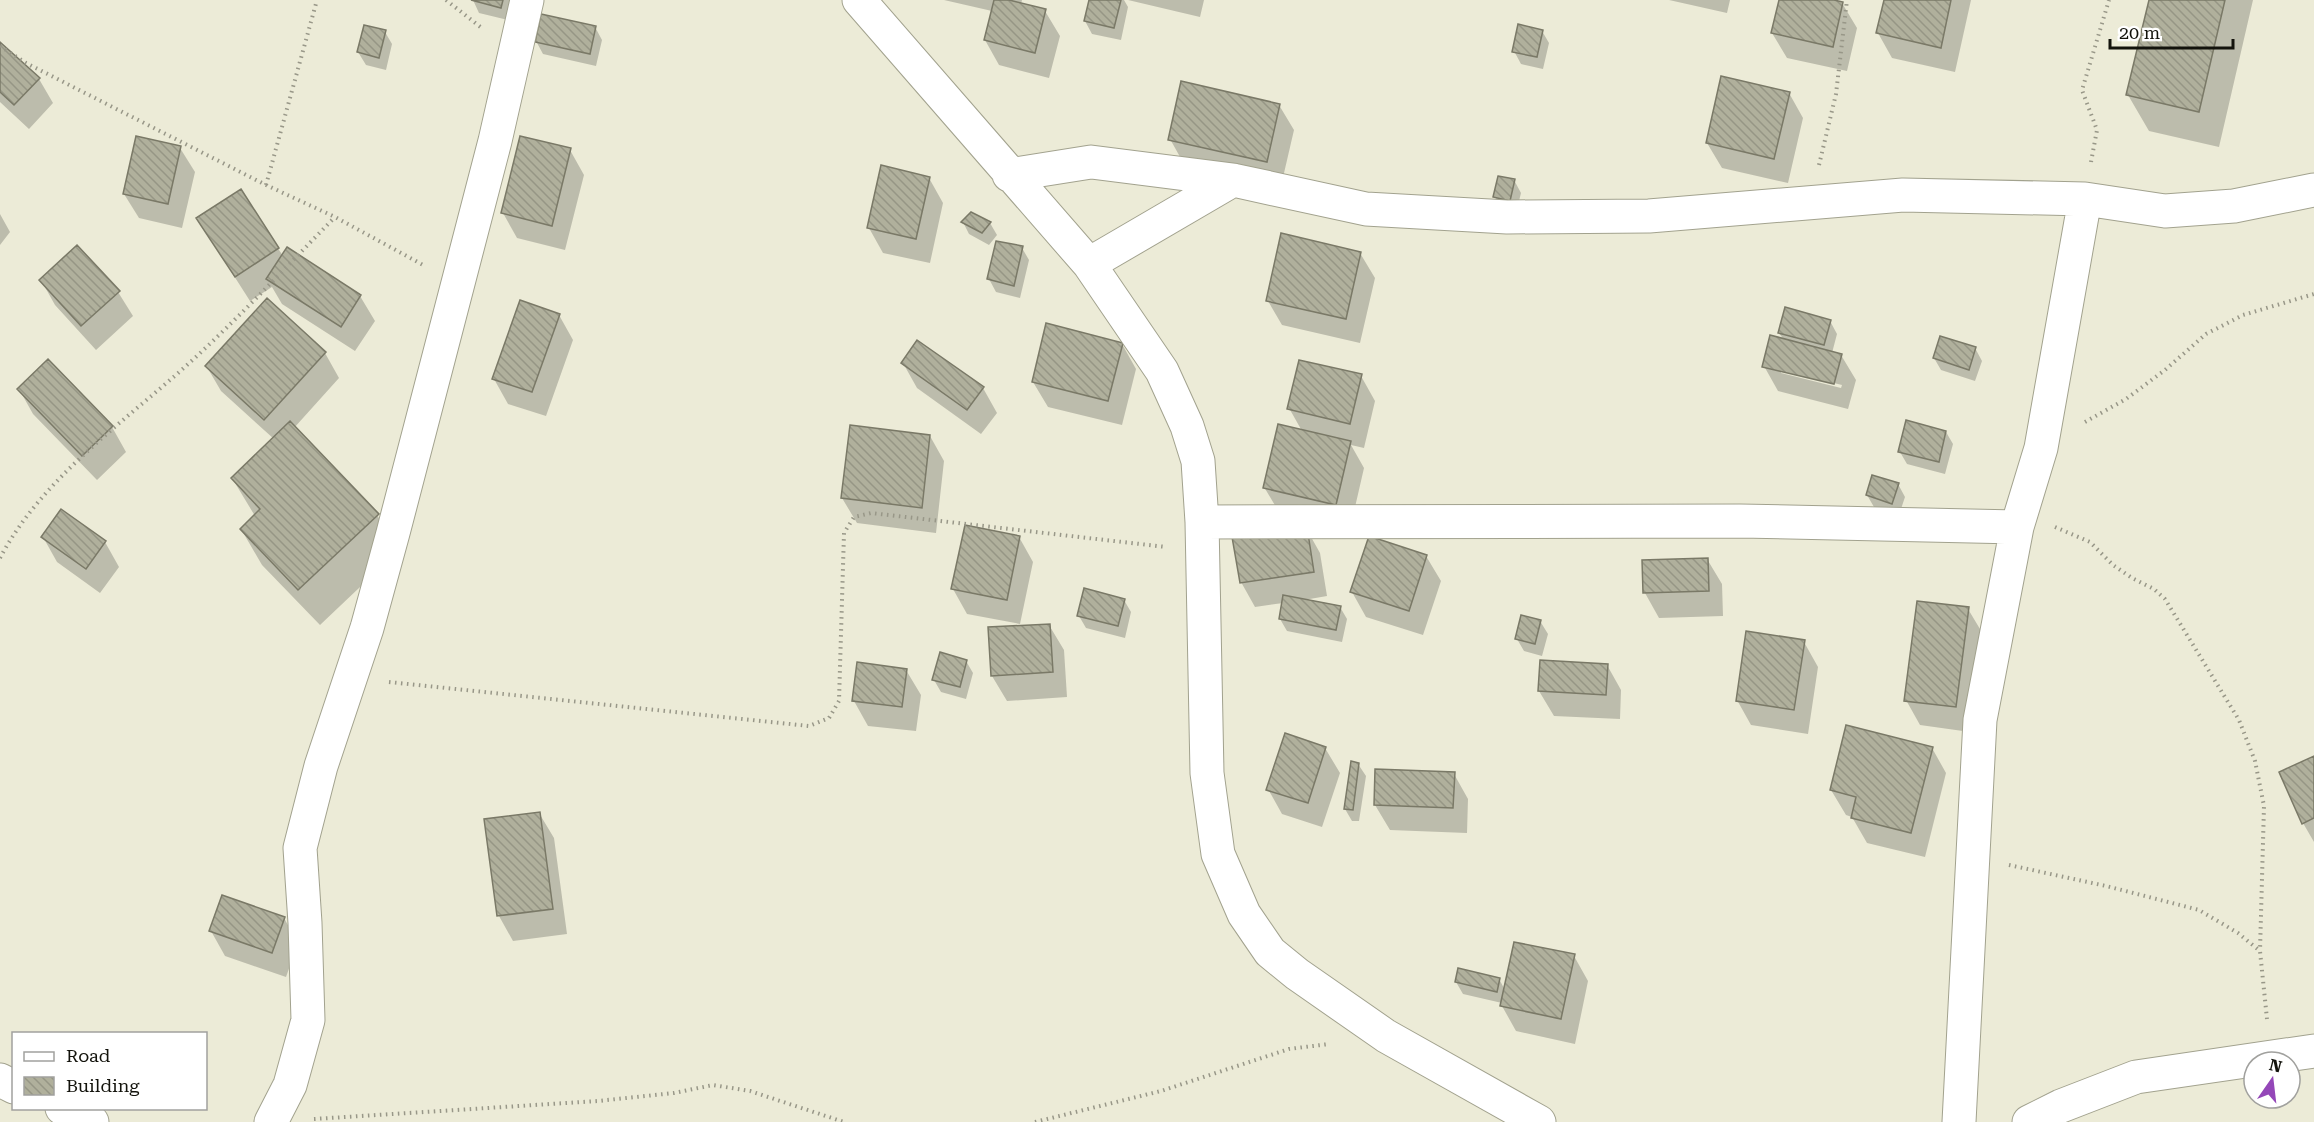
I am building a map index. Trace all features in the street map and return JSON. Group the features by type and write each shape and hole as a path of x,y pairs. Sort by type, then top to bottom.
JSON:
{"street":[{"path":"271,1122 290,1085 308,1020 300,848 321,766 367,628 390,544 495,141 526,0"},
{"path":"859,0 1009,175 1089,264 1162,371 1187,426 1198,461 1202,537 1207,773 1218,854 1244,914 1270,952 1297,975 1386,1036 1539,1122"},
{"path":"1009,175 1091,162 1161,169 1233,180 1366,209 1507,217 1649,216 1903,195 2085,199 2165,211 2234,206 2314,190"},
{"path":"1089,264 1233,180"},
{"path":"1959,1122 1980,720 2019,521 2041,448 2085,199"},
{"path":"1202,537 1740,521 2019,521"},
{"path":"2029,1122 2061,1106 2136,1077 2242,1061"},
{"path":"66,1110 92,1122"}],"path":[{"path":"266,185 317,0"},
{"path":"1810,202 1836,94 1846,0"},
{"path":"2085,199 2097,130 2082,90 2109,0"},
{"path":"0,46 26,63 266,185 335,217 457,283"},
{"path":"0,558 10,538 41,498 115,428 187,365 335,217"},
{"path":"2041,448 2126,399 2165,370 2206,334 2243,315 2314,294"},
{"path":"350,678 809,726 829,718 839,701 844,533 854,517 871,513 1202,537"},
{"path":"2019,521 2065,531 2090,542 2113,565 2160,594 2238,720 2255,761 2265,806 2260,951 2270,1050"},
{"path":"1972,858 2094,883 2199,910 2238,933 2260,951"},
{"path":"1035,1122 1161,1091 1289,1049 1386,1036"},
{"path":"271,1122 598,1101 674,1093 713,1085 750,1091 844,1122"}],"building":[{"path":"471,0 503,0 501,8"},
{"path":"994,0 1009,0 1046,9 1035,53 984,40"},
{"path":"1089,0 1121,0 1114,28 1084,21"},
{"path":"1779,0 1843,2 1833,47 1771,33"},
{"path":"1884,0 1951,0 1941,48 1876,33"},
{"path":"2149,0 2225,0 2199,112 2126,95"},
{"path":"541,14 596,26 590,54 535,42"},
{"path":"1518,24 1543,30 1537,57 1512,52"},
{"path":"364,25 386,30 379,58 357,52"},
{"path":"0,42 40,78 14,105 0,92"},
{"path":"1721,76 1790,92 1774,159 1706,143"},
{"path":"1181,81 1280,104 1267,162 1168,140"},
{"path":"136,136 181,146 168,204 123,194"},
{"path":"520,136 571,148 552,226 501,213"},
{"path":"881,165 930,177 916,239 867,228"},
{"path":"1498,176 1515,179 1510,201 1493,197"},
{"path":"241,189 279,248 235,277 196,218"},
{"path":"971,212 991,222 982,233 961,222"},
{"path":"1281,233 1361,252 1346,319 1266,301"},
{"path":"996,241 1023,246 1014,286 987,279"},
{"path":"77,245 120,291 81,326 39,280"},
{"path":"287,247 361,295 341,327 266,279"},
{"path":"267,298 326,352 264,420 205,366"},
{"path":"520,300 560,314 532,392 492,379"},
{"path":"1785,307 1831,320 1824,345 1778,333"},
{"path":"1046,323 1123,343 1108,401 1032,382"},
{"path":"1770,335 1842,354 1834,384 1762,367"},
{"path":"1940,336 1976,347 1969,370 1933,358"},
{"path":"917,340 984,387 967,410 901,363"},
{"path":"48,359 113,426 82,456 17,389"},
{"path":"1299,360 1362,374 1350,424 1287,409"},
{"path":"1906,420 1946,431 1939,462 1898,452"},
{"path":"290,421 379,514 298,590 240,529 260,509 231,478"},
{"path":"1278,424 1351,441 1336,505 1263,488"},
{"path":"850,425 930,435 922,508 841,498"},
{"path":"1872,475 1899,483 1892,504 1866,495"},
{"path":"61,509 106,541 86,569 41,537"},
{"path":"965,525 1020,536 1007,600 951,589"},
{"path":"1307,527 1314,572 1240,583 1232,537"},
{"path":"1369,536 1427,555 1409,611 1350,592"},
{"path":"1708,558 1709,591 1643,593 1642,560"},
{"path":"1084,588 1125,599 1118,626 1077,616"},
{"path":"1283,595 1341,606 1336,630 1279,619"},
{"path":"1917,601 1969,607 1956,707 1904,701"},
{"path":"1521,615 1541,620 1535,644 1515,639"},
{"path":"1050,624 1053,672 991,676 988,627"},
{"path":"1746,631 1805,640 1794,710 1736,701"},
{"path":"940,652 967,660 960,687 932,680"},
{"path":"1540,660 1608,664 1606,695 1538,691"},
{"path":"857,662 907,669 902,707 852,701"},
{"path":"1846,725 1933,747 1911,833 1851,818 1856,797 1830,790"},
{"path":"1285,733 1326,747 1308,803 1266,790"},
{"path":"2314,756 2314,818 2302,824 2279,772"},
{"path":"1351,761 1359,763 1353,810 1344,809"},
{"path":"1375,769 1455,772 1453,808 1374,805"},
{"path":"540,812 553,909 497,916 484,819"},
{"path":"222,895 285,917 272,953 209,931"},
{"path":"1514,942 1575,954 1561,1019 1500,1006"},
{"path":"1458,968 1500,978 1497,992 1455,982"}]}
